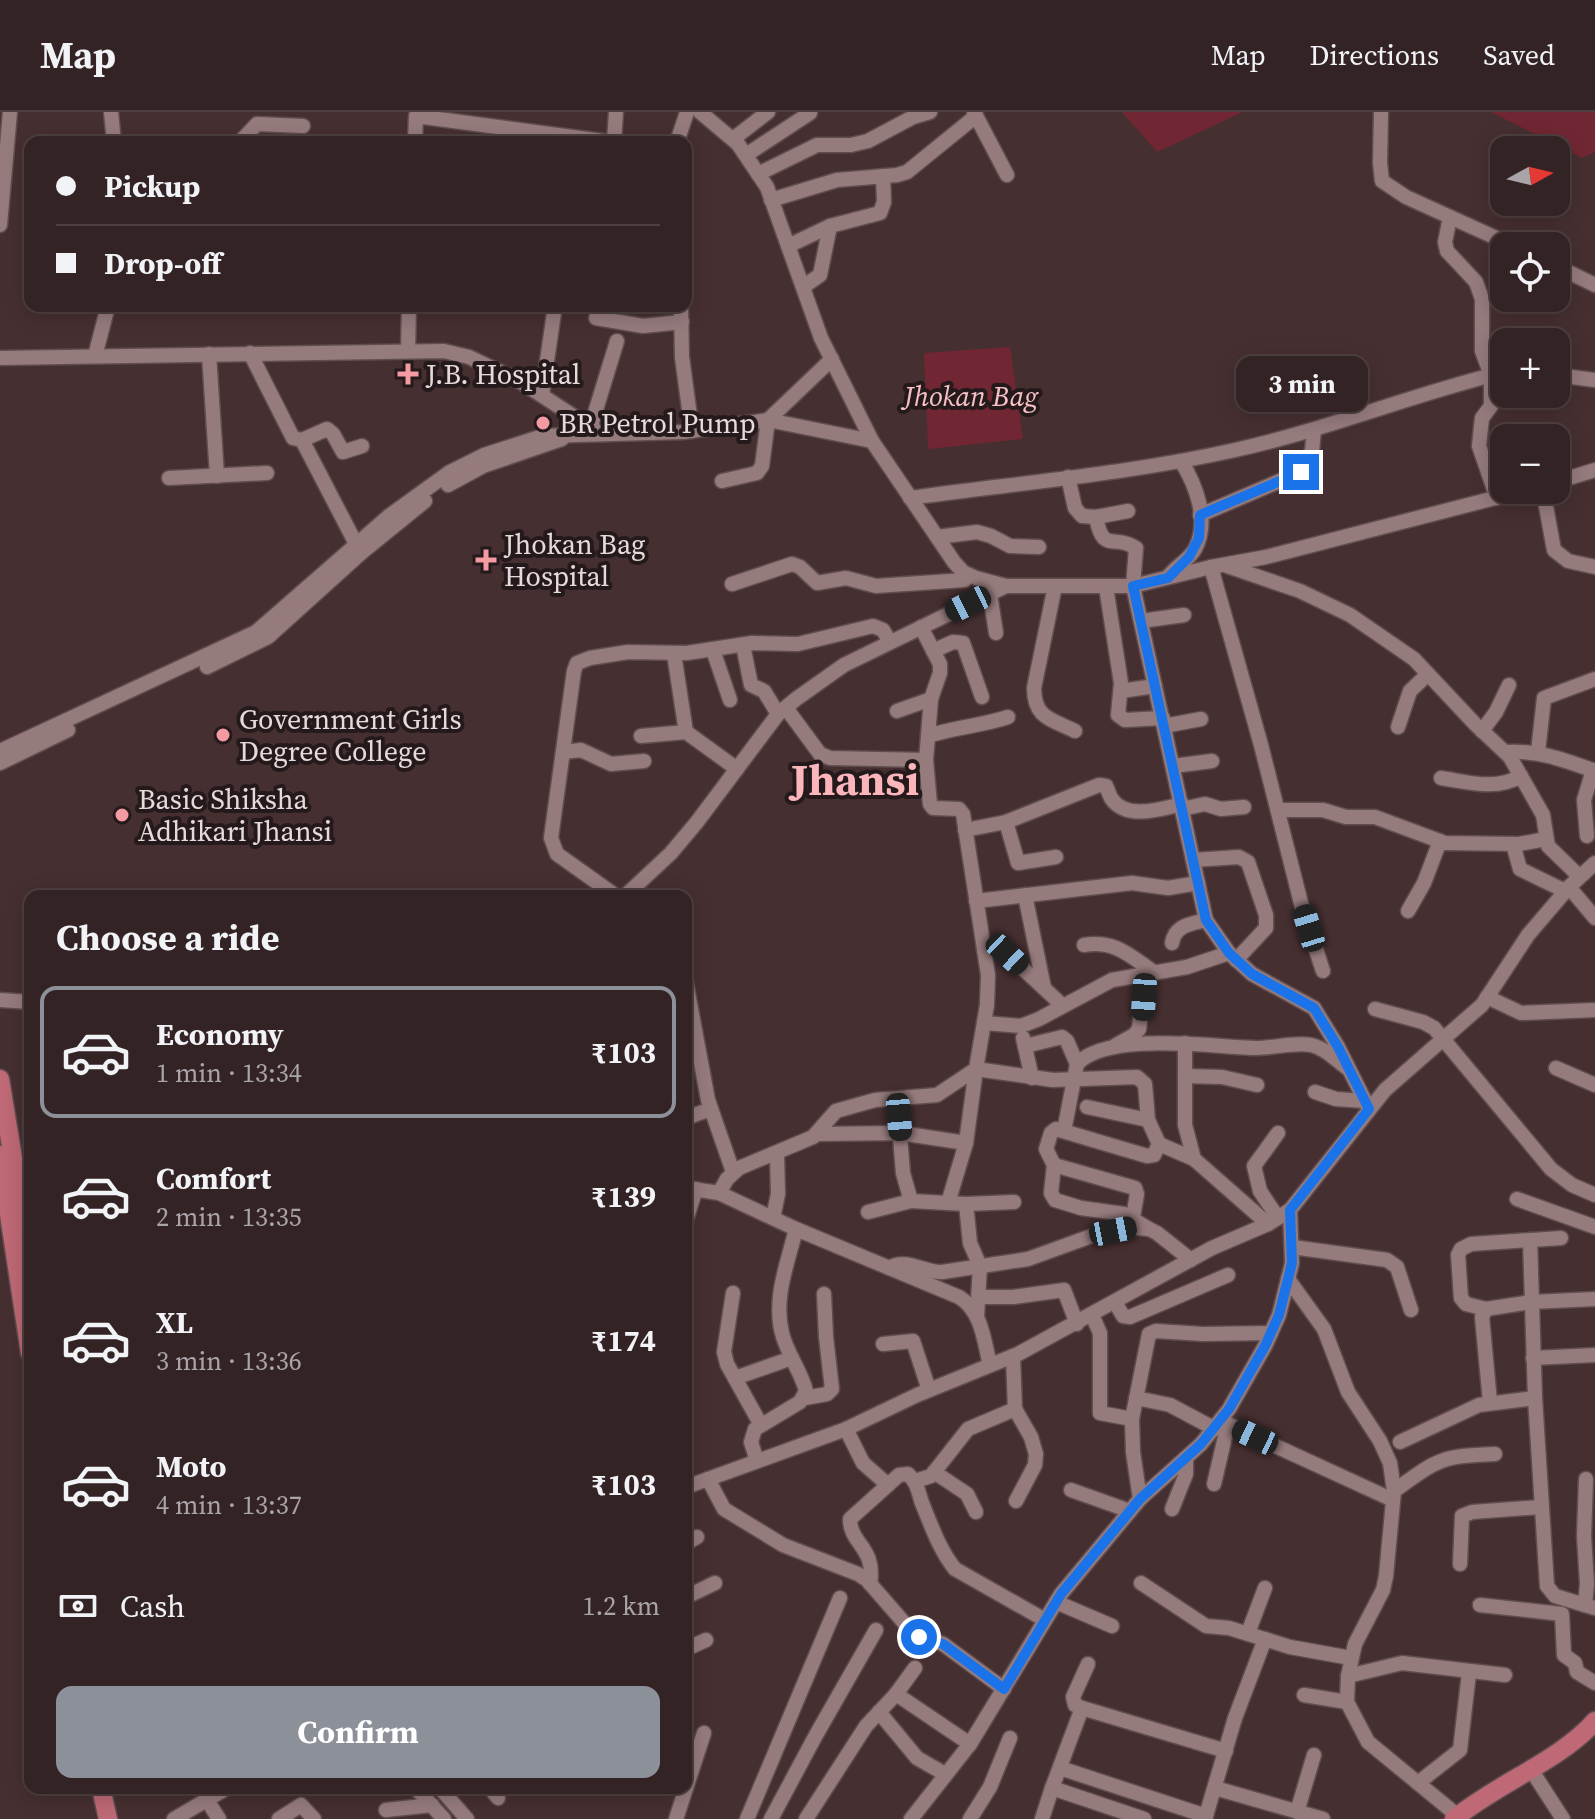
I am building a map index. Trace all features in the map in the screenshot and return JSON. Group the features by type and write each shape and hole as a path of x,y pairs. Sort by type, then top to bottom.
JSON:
{"main road":[{"path":"0,1079 24,1225"},
{"path":"0,1155 24,1289"},
{"path":"1456,1818 1593,1730"},
{"path":"102,1794 108,1819"},
{"path":"114,1794 120,1819"}],"street":[{"path":"0,225 10,112"},
{"path":"111,112 113,136"},
{"path":"613,136 616,112"},
{"path":"679,136 687,112"},
{"path":"700,112 733,139 758,174 771,200 832,359 872,441 964,576 968,604"},
{"path":"733,139 768,112"},
{"path":"758,174 817,145 843,146 868,141 913,117 930,112"},
{"path":"1381,112 1382,181 1406,197 1490,235"},
{"path":"746,155 810,113"},
{"path":"771,200 837,180 907,172 975,114 1007,175"},
{"path":"415,136 416,116 567,136"},
{"path":"245,136 260,118 303,126"},
{"path":"788,246 830,226 880,213 884,202 883,176"},
{"path":"1450,217 1445,242 1447,251 1470,274 1480,290 1482,351 1490,363"},
{"path":"803,287 820,275 830,226"},
{"path":"1570,273 1595,285"},
{"path":"95,356 106,312"},
{"path":"408,350 409,312"},
{"path":"542,395 554,312"},
{"path":"681,312 682,357 692,431"},
{"path":"596,318 643,326 682,322"},
{"path":"596,432 617,341"},
{"path":"0,358 444,351 469,357 521,382 596,432"},
{"path":"250,353 290,435 302,440 327,429 343,452 362,446"},
{"path":"209,354 217,476"},
{"path":"722,481 757,473 762,466 768,420 832,359"},
{"path":"910,498 1181,461 1314,430 1490,376"},
{"path":"1570,377 1595,380"},
{"path":"1490,407 1482,418 1479,446 1490,478"},
{"path":"0,751 256,632 355,542 401,507 467,463 531,439 596,432 692,431 768,420 872,441"},
{"path":"1200,515 1301,472 1312,451 1314,430"},
{"path":"0,763 115,707 252,647 279,628 426,499 483,466 570,435"},
{"path":"302,440 355,542"},
{"path":"1168,578 1195,549 1199,538 1200,515 1195,487 1181,461"},
{"path":"1570,478 1595,470"},
{"path":"169,478 267,473"},
{"path":"1068,477 1078,512 1087,517 1096,517 1128,511"},
{"path":"732,584 792,564 800,567 817,583 846,578 876,586 964,576 1006,586 1133,586 1266,557 1490,500"},
{"path":"1546,504 1554,550 1568,561 1595,567"},
{"path":"1096,517 1103,539 1132,544 1136,548 1133,586 1206,920 1232,956 1260,980 1314,1008 1367,1105"},
{"path":"937,537 977,532 1016,547 1039,547"},
{"path":"1217,566 1300,591 1350,615 1405,651 1506,752 1543,815 1546,839 1552,852 1595,918"},
{"path":"1217,566 1302,907 1323,971"},
{"path":"631,890 671,853 782,711 844,665 1006,586"},
{"path":"1055,586 1034,700 1040,714 1075,731"},
{"path":"1106,587 1121,691 1118,712 1121,718 1164,722 1201,719"},
{"path":"990,594 996,633"},
{"path":"1141,621 1184,615"},
{"path":"608,890 557,854 551,838 577,663 628,652 674,654 743,645 809,642 873,626 883,630 890,642"},
{"path":"921,627 940,664 931,699 926,760 930,804 938,810 959,809 984,950 988,994 966,1143 948,1203"},
{"path":"933,651 953,642 963,643 982,697"},
{"path":"743,645 751,685 764,691 820,754 830,758 926,760"},
{"path":"713,650 730,700"},
{"path":"674,654 686,732"},
{"path":"1398,727 1410,691 1428,674"},
{"path":"1538,752 1544,698 1595,679"},
{"path":"1482,731 1496,712 1509,685"},
{"path":"1121,691 1155,686"},
{"path":"897,711 931,699"},
{"path":"928,736 955,727 981,726 1008,717"},
{"path":"641,736 686,732 737,769"},
{"path":"563,752 581,750 611,764 644,761"},
{"path":"1506,752 1538,752 1594,770 1584,800 1587,836"},
{"path":"1173,766 1212,761"},
{"path":"1441,778 1494,785 1510,783 1521,776"},
{"path":"965,830 1006,822 1099,785 1106,786 1110,797 1119,805 1139,812 1205,804 1221,809 1244,807"},
{"path":"1278,810 1323,810 1346,817 1375,817 1440,841 1513,844 1546,839"},
{"path":"1006,822 1018,863 1056,857"},
{"path":"1408,911 1424,883 1440,841"},
{"path":"1513,844 1520,869 1571,885"},
{"path":"984,1023 1021,1026 1112,980 1232,956 1266,928 1266,915 1248,862 1239,857 1193,860"},
{"path":"692,1485 846,1429 929,1390 1013,1356 1191,1260 1279,1217 1367,1105 1472,1015 1528,935 1571,885 1595,863"},
{"path":"976,901 1132,883 1168,888 1198,883"},
{"path":"1025,895 1044,988"},
{"path":"1172,943 1173,934 1180,927 1206,920"},
{"path":"1084,945 1100,943 1116,947 1150,973"},
{"path":"984,950 1003,950 1063,1006"},
{"path":"1077,1064 1092,1053 1134,1035 1139,1029 1150,973"},
{"path":"1487,997 1521,1013 1595,1010"},
{"path":"0,1000 24,1002"},
{"path":"1375,1009 1430,1024 1551,1169 1572,1185 1595,1195"},
{"path":"692,1012 711,1109 733,1172"},
{"path":"1021,1026 1032,1078"},
{"path":"1025,1046 1062,1037 1067,1041 1077,1064 1064,1131"},
{"path":"1112,1047 1185,1043 1253,1048 1314,1046 1348,1068"},
{"path":"1185,1043 1185,1125 1194,1159"},
{"path":"1556,1068 1595,1085"},
{"path":"976,1069 1075,1081 1142,1079 1148,1120 1159,1144 1157,1153 1147,1156 1064,1131 1053,1131 1047,1146 1054,1165 1051,1193 1055,1200 1081,1208 1115,1211 1133,1217 1191,1260"},
{"path":"817,1134 829,1117 844,1107 875,1100 937,1095 976,1069"},
{"path":"1185,1076 1222,1077 1257,1085"},
{"path":"1315,1092 1367,1105"},
{"path":"897,1100 903,1173 911,1201"},
{"path":"1087,1107 1148,1120"},
{"path":"692,1116 711,1109"},
{"path":"719,1193 733,1172 817,1134 900,1133 966,1143"},
{"path":"911,1819 970,1744 1056,1602 1140,1499 1221,1425 1271,1333 1288,1279 1292,1247 1279,1217 1260,1191 1254,1166 1278,1133"},
{"path":"1159,1144 1194,1159 1279,1217"},
{"path":"773,1218 778,1194 777,1154"},
{"path":"1054,1165 1135,1188 1137,1194 1133,1217"},
{"path":"692,1188 719,1193 796,1229 959,1297 968,1303 977,1317 990,1365"},
{"path":"1517,1199 1595,1227"},
{"path":"868,1212 911,1201 966,1204 1014,1202"},
{"path":"966,1204 970,1243 980,1266 977,1317"},
{"path":"889,1268 905,1264 931,1272 980,1266 1051,1253 1097,1234 1129,1227 1149,1229"},
{"path":"796,1229 781,1289 779,1311 782,1332 804,1382 805,1398"},
{"path":"1561,1238 1471,1244 1461,1249 1458,1255 1461,1298 1466,1304 1486,1309 1531,1302 1595,1299"},
{"path":"1530,1240 1535,1398 1549,1592 1590,1607 1586,1479"},
{"path":"1292,1247 1387,1260 1397,1267 1411,1310"},
{"path":"1115,1302 1123,1316 1130,1317 1228,1275"},
{"path":"1288,1279 1324,1329 1348,1392 1386,1451 1390,1463 1393,1496 1383,1590 1360,1633 1351,1658 1347,1702 1368,1742 1456,1818"},
{"path":"980,1297 1013,1297 1064,1290 1077,1324"},
{"path":"733,1293 724,1352 727,1364 761,1425"},
{"path":"757,1461 751,1435 761,1425 805,1398 827,1394 832,1389 824,1294"},
{"path":"1486,1309 1482,1317 1490,1402"},
{"path":"1092,1315 1100,1333 1100,1413 1132,1419"},
{"path":"1140,1499 1132,1419 1148,1337 1152,1332 1271,1333"},
{"path":"883,1344 913,1341 929,1390"},
{"path":"1533,1358 1595,1355"},
{"path":"1013,1356 1015,1409 1031,1437 1036,1454 1035,1465 1016,1501"},
{"path":"735,1378 792,1358"},
{"path":"1136,1398 1182,1410 1393,1496"},
{"path":"1400,1442 1490,1402 1535,1398"},
{"path":"915,1481 926,1480 968,1429 1015,1409"},
{"path":"1214,1484 1221,1425"},
{"path":"846,1429 863,1463 888,1485"},
{"path":"1393,1496 1430,1465 1446,1457 1495,1454"},
{"path":"1172,1509 1186,1474 1186,1458"},
{"path":"934,1472 967,1494 976,1512"},
{"path":"870,1584 872,1564 851,1530 850,1519 903,1473 915,1481 940,1545 955,1569 1045,1620"},
{"path":"708,1479 724,1509 770,1538 858,1574 913,1633 943,1644 1004,1689"},
{"path":"1071,1490 1130,1511"},
{"path":"1460,1564 1462,1516 1472,1512 1541,1507"},
{"path":"692,1594 715,1583"},
{"path":"1141,1583 1206,1626 1229,1628 1290,1647 1351,1658"},
{"path":"1248,1633 1265,1588"},
{"path":"747,1819 840,1598"},
{"path":"1056,1602 1112,1626"},
{"path":"1480,1605 1562,1614 1564,1655 1575,1663 1577,1672 1595,1683"},
{"path":"771,1819 876,1630"},
{"path":"1060,1768 1206,1818 1235,1718 1265,1639"},
{"path":"692,1646 706,1640"},
{"path":"1088,1664 1073,1697 1075,1705 1226,1751"},
{"path":"1348,1676 1394,1664 1505,1675"},
{"path":"806,1819 862,1732 915,1668"},
{"path":"1418,1783 1460,1750 1469,1673"},
{"path":"896,1694 970,1744"},
{"path":"1304,1695 1347,1702"},
{"path":"1042,1819 1082,1708"},
{"path":"879,1712 917,1758 945,1774"},
{"path":"692,1770 704,1733"},
{"path":"970,1819 990,1787 1010,1738"},
{"path":"1297,1812 1314,1755"},
{"path":"1530,1768 1563,1819"},
{"path":"1052,1788 1144,1819"},
{"path":"1215,1788 1323,1819"},
{"path":"174,1819 217,1794"},
{"path":"422,1794 444,1819 466,1817"},
{"path":"445,1794 466,1817"},
{"path":"676,1819 684,1794"},
{"path":"207,1800 219,1819"},
{"path":"284,1818 301,1805 314,1819"},
{"path":"386,1810 432,1805"}],"green space":[{"path":"1122,112 1243,112 1157,152"},
{"path":"1491,112 1595,112 1595,152 1582,158 1570,152 1570,136 1538,136"},
{"name":"Jhokan Bag","path":"1010,347 1023,439 928,449 924,353"}],"place":[{"name":"J.B. Hospital","path":"408,374"},
{"name":"BR Petrol Pump","path":"543,423"},
{"name":"Jhokan Bag Hospital","path":"486,560"},
{"name":"Government Girls Degree College","path":"223,735"},
{"name":"Basic Shiksha Adhikari Jhansi","path":"122,815"}],"district":[{"name":"Jhansi","path":"855,779"}],"route":[{"path":"919,1637 943,1644 1004,1689 1061,1594 1140,1499 1201,1444 1229,1409 1279,1315 1292,1263 1290,1210 1369,1109 1338,1047 1314,1008 1252,974 1229,953 1206,920 1133,586 1168,578 1189,557 1199,538 1200,515 1301,472"}]}
